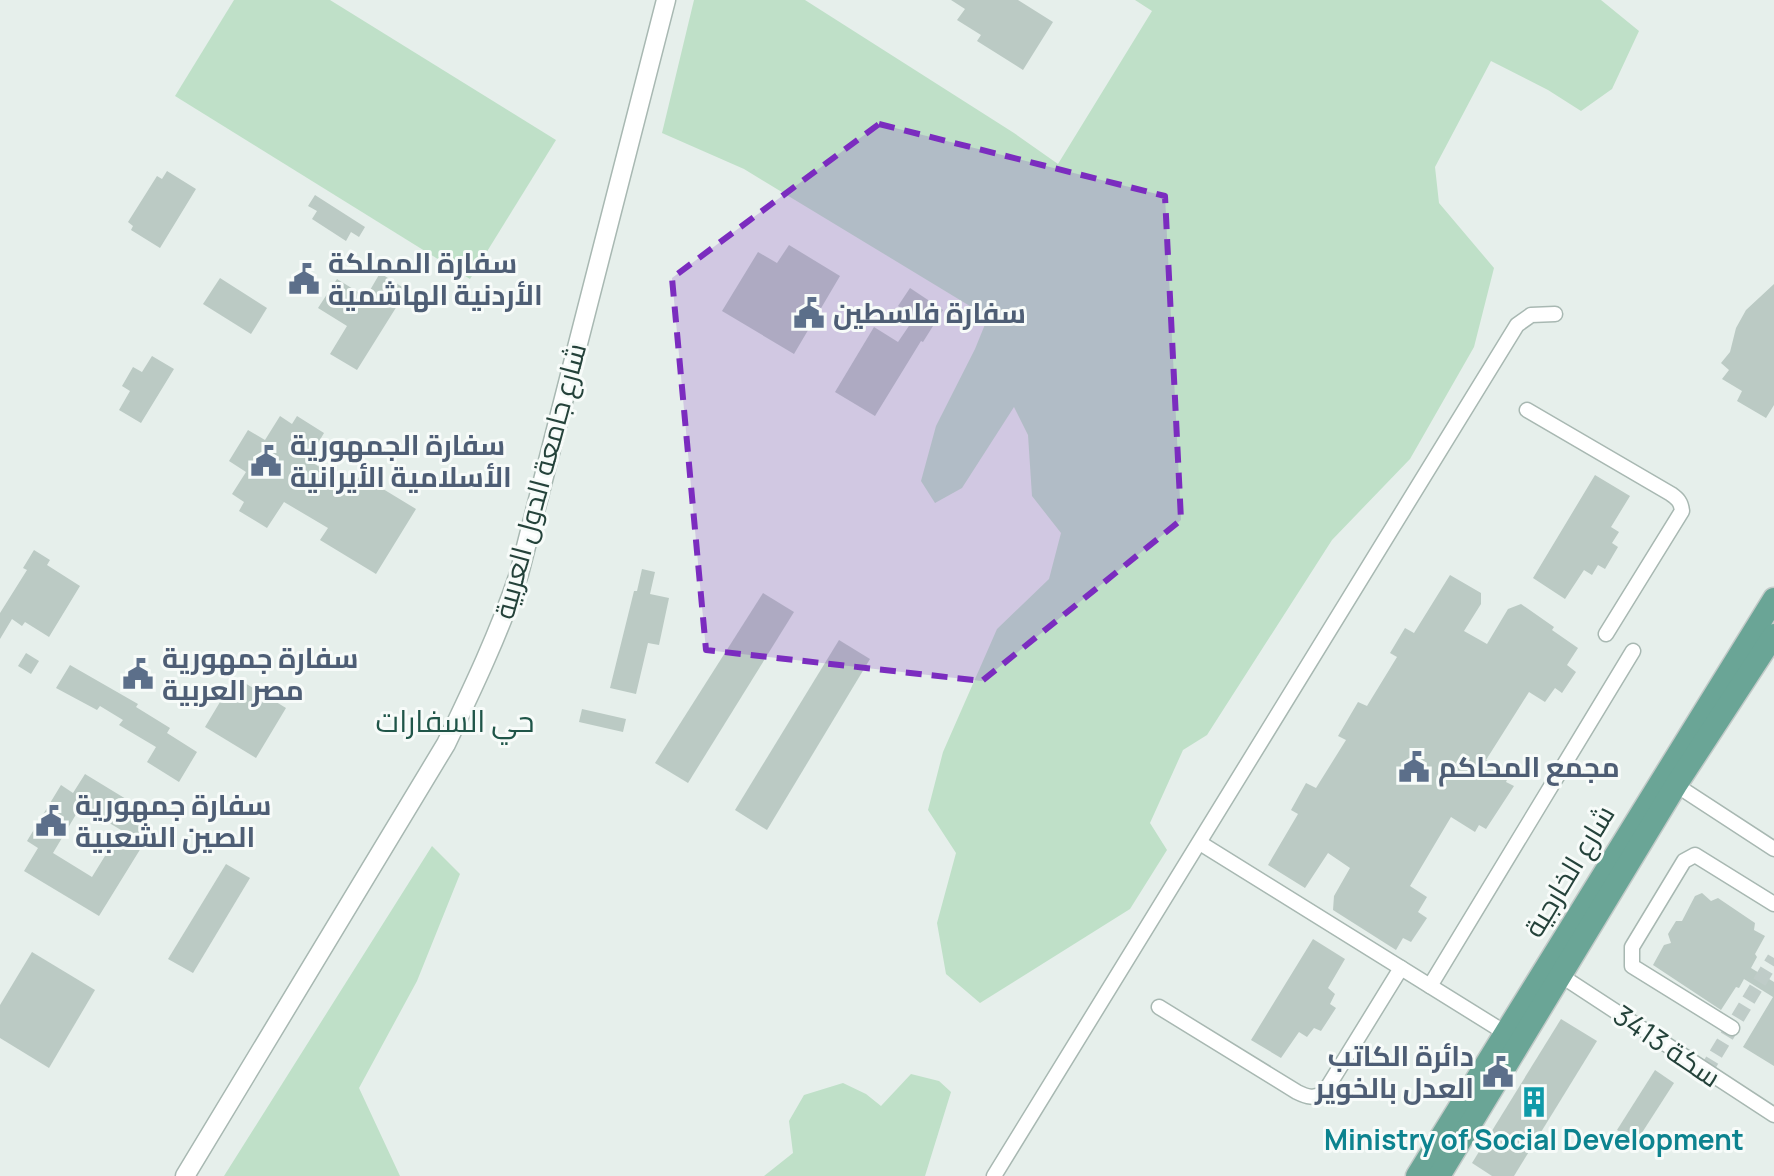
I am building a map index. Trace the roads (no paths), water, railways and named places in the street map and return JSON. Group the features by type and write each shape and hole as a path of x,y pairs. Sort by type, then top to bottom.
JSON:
{"main road":[{"name":"شارع الخارجية","path":"1560,975 1676,785 1764,632 1774,599"},
{"path":"1764,632 1774,611"},
{"name":"شارع الخارجية","path":"1439,1176 1579,913 1696,723 1764,632"},
{"path":"1629,831 1647,817 1668,788 1676,785 1677,771 1696,723"},
{"path":"1514,1030 1549,979 1560,975 1559,963 1576,928 1579,913"},
{"name":"شارع الخارجية","path":"1417,1176 1467,1095 1514,1030"},
{"path":"1439,1176 1439,1163 1466,1115 1467,1095"}],"street":[{"name":"شارع جامعة الدول العربية","path":"185,1176 409,808 467,702 496,637 519,574 666,0"},
{"path":"994,1176 1517,325 1531,315 1555,314"},
{"path":"1527,410 1671,494 1681,505 1682,511 1606,634"},
{"path":"1430,986 1633,651"},
{"path":"1676,785 1774,849"},
{"path":"1200,843 1430,986 1514,1030"},
{"path":"1732,1028 1632,966 1632,947 1684,861 1691,856 1695,855 1774,904"},
{"path":"1159,1007 1297,1092 1307,1097 1317,1097 1324,1093 1401,968"},
{"name":"سكة 3413","path":"1560,975 1774,1115"}],"tunnel":[{"path":"1705,1072 1774,958"}],"place":[{"name":"سفارة المملكة الأردنية الهاشمية","path":"304,279"},
{"name":"سفارة فلسطين","path":"809,313"},
{"name":"سفارة الجمهورية الأسلامية الأيرانية","path":"266,461"},
{"name":"سفارة جمهورية مصر العربية","path":"138,674"},
{"name":"مجمع المحاكم","path":"1414,767"},
{"name":"سفارة جمهورية الصين الشعبية","path":"51,821"},
{"name":"دائرة الكاتب العدل بالخوير","path":"1498,1072"},
{"name":"Ministry of Social Development","path":"1534,1102"}],"district":[{"name":"حي السفارات","path":"455,722"}]}
